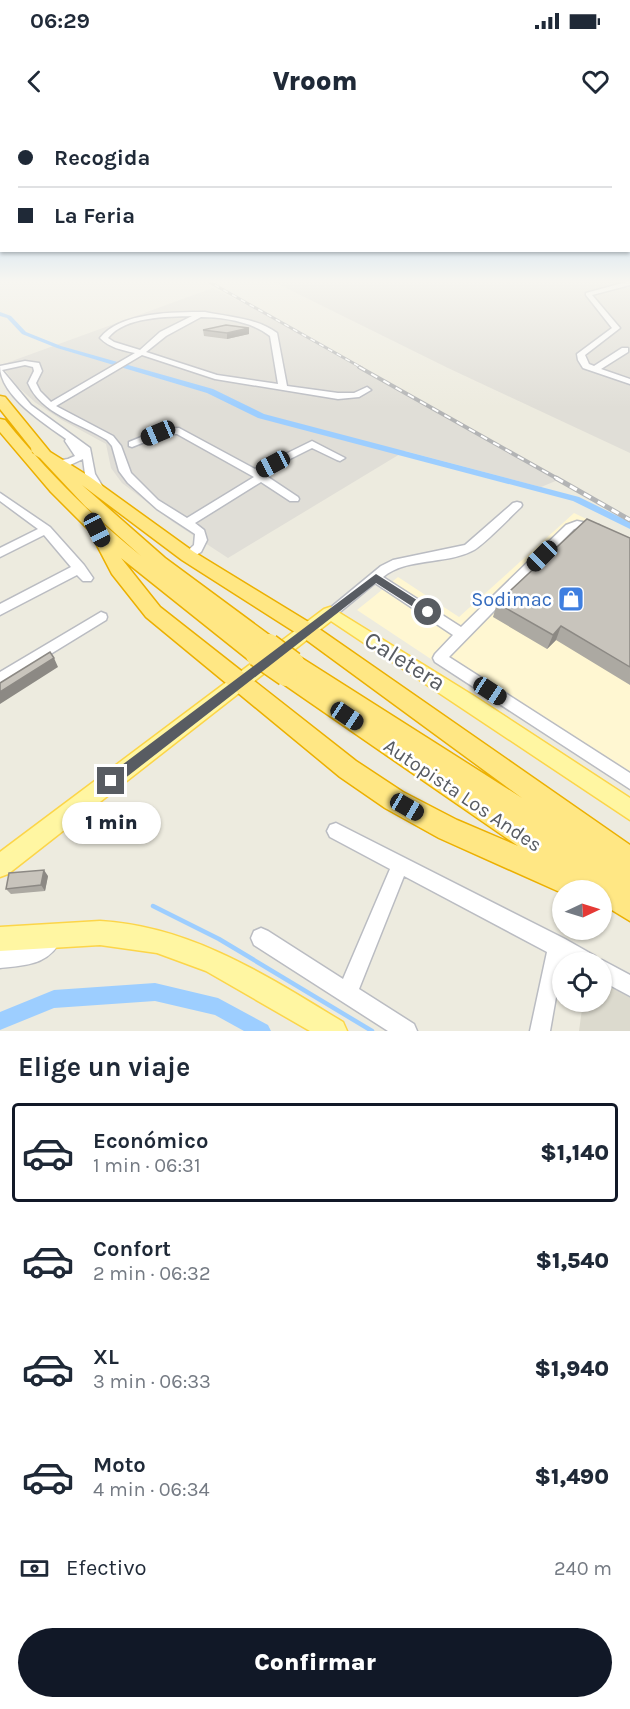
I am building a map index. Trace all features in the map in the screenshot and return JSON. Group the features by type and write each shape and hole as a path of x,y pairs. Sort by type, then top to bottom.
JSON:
{"highway":[{"name":"Autopista Los Andes","path":"0,400 38,450 97,509 142,550 263,650"},
{"name":"Autopista Los Andes","path":"0,423 30,462 97,530 163,584 263,650 630,909"},
{"path":"38,450 99,489 188,556 308,631 630,861"},
{"path":"97,530 118,570 139,597 169,627 348,769 394,800 448,829 565,880"},
{"name":"Autopista Los Andes","path":"289,669 630,879"},
{"path":"612,901 630,909"}],"main road":[{"path":"0,866 330,613"},
{"name":"Caletera","path":"330,613 468,701 630,810"},
{"path":"0,939 113,933 137,936 182,947 225,966 334,1031"}],"street":[{"path":"133,323 109,330 105,336 106,342 215,377 343,396 356,395 367,390"},
{"path":"51,405 140,353 163,334 187,323"},
{"path":"241,323 272,332 277,340 283,387"},
{"path":"614,323 617,326 581,354 582,360 593,370 630,382"},
{"path":"593,370 625,350"},
{"path":"99,489 90,474 87,450 28,407 0,370 20,363 36,365 38,371 32,386 51,405 112,440 132,444"},
{"path":"119,453 132,444 164,430 177,430 258,475 294,499"},
{"path":"59,463 70,462 80,457 63,434"},
{"path":"112,440 126,474 159,505 198,530 202,539 200,546 188,556"},
{"path":"187,523 258,475 312,444 340,458"},
{"path":"0,610 83,573 46,530 2,501"},
{"path":"330,613 385,569 402,561 447,555 469,548 517,505"},
{"path":"603,531 584,525 570,527 440,658 630,782"},
{"path":"0,553 46,530"},
{"path":"376,578 462,634"},
{"path":"0,679 101,617"},
{"path":"336,831 569,952"},
{"path":"348,992 400,865"},
{"path":"0,958 39,952 48,946 53,935"},
{"path":"261,938 407,1031"},
{"path":"540,1031 558,946"},
{"path":"612,976 630,986"}],"shaded area":[{"path":"118,323 279,323 558,480 541,487 405,451 228,558 173,522 122,483 111,468 106,444 36,403 18,387 1,365"},
{"path":"356,323 630,323 630,453"},
{"path":"574,513 630,540 630,791 357,610 398,577 459,617"},
{"path":"612,984 630,994 630,1031 579,1031 582,1012 612,1012"}],"building":[{"path":"226,325 249,328 227,333 203,330"},
{"name":"Sodimac","path":"587,519 630,538 630,667 561,626 553,635 497,603"},
{"path":"50,652 54,658 0,692 0,683"},
{"path":"44,870 41,885 6,889 9,873"}],"waterway":[{"path":"14,323 24,333 59,347 210,391 261,416 576,499 630,526"},
{"path":"153,906 219,939 372,1031"},
{"path":"0,1021 54,999 155,992 218,1007 262,1031"}],"railway":[{"path":"281,323 362,368"},
{"path":"359,367 558,479"},
{"path":"556,478 630,520"}],"place":[{"name":"Sodimac","path":"571,599"}],"route":[{"path":"111,781 376,578 428,612"}]}
